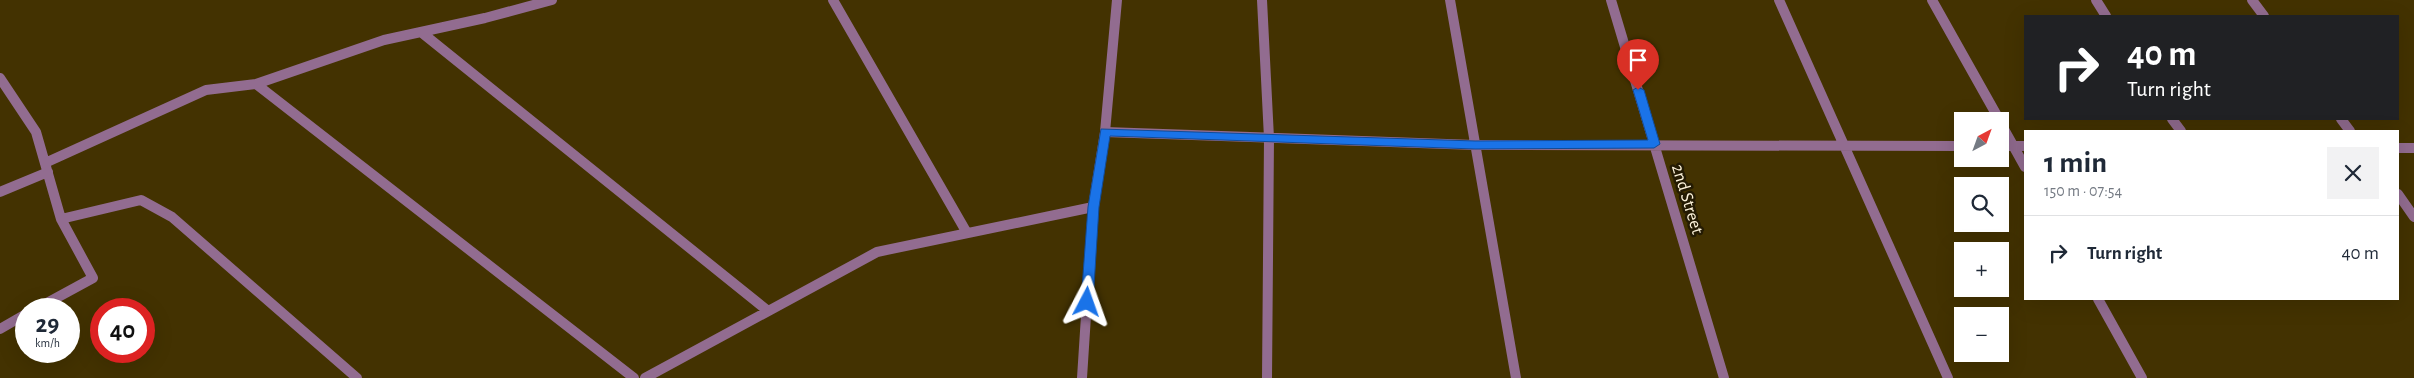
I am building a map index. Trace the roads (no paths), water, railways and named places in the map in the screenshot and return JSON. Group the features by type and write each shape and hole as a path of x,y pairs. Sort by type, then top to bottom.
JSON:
{"street":[{"path":"0,192 47,167 206,90 256,84 384,40 552,0"},
{"path":"833,0 967,233"},
{"path":"1082,378 1094,207 1105,132 1117,0"},
{"path":"1262,0 1269,138 1267,378"},
{"path":"1450,0 1516,378"},
{"name":"2nd Street","path":"1611,0 1724,378"},
{"path":"1779,0 1948,378"},
{"path":"1932,0 1994,112"},
{"path":"2096,0 2105,15"},
{"path":"2252,0 2263,15"},
{"path":"421,32 768,311"},
{"path":"0,78 36,132 61,219 93,278 56,298"},
{"path":"256,84 634,378"},
{"path":"1105,132 1475,145 1954,146"},
{"path":"2009,137 2024,165"},
{"path":"2009,146 2024,146"},
{"path":"2399,148 2414,148"},
{"path":"2399,195 2414,217"},
{"path":"61,219 141,200 172,217 357,378"},
{"path":"645,378 877,252 1094,207"},
{"path":"2099,300 2142,378"},
{"path":"0,329 15,320"}]}
